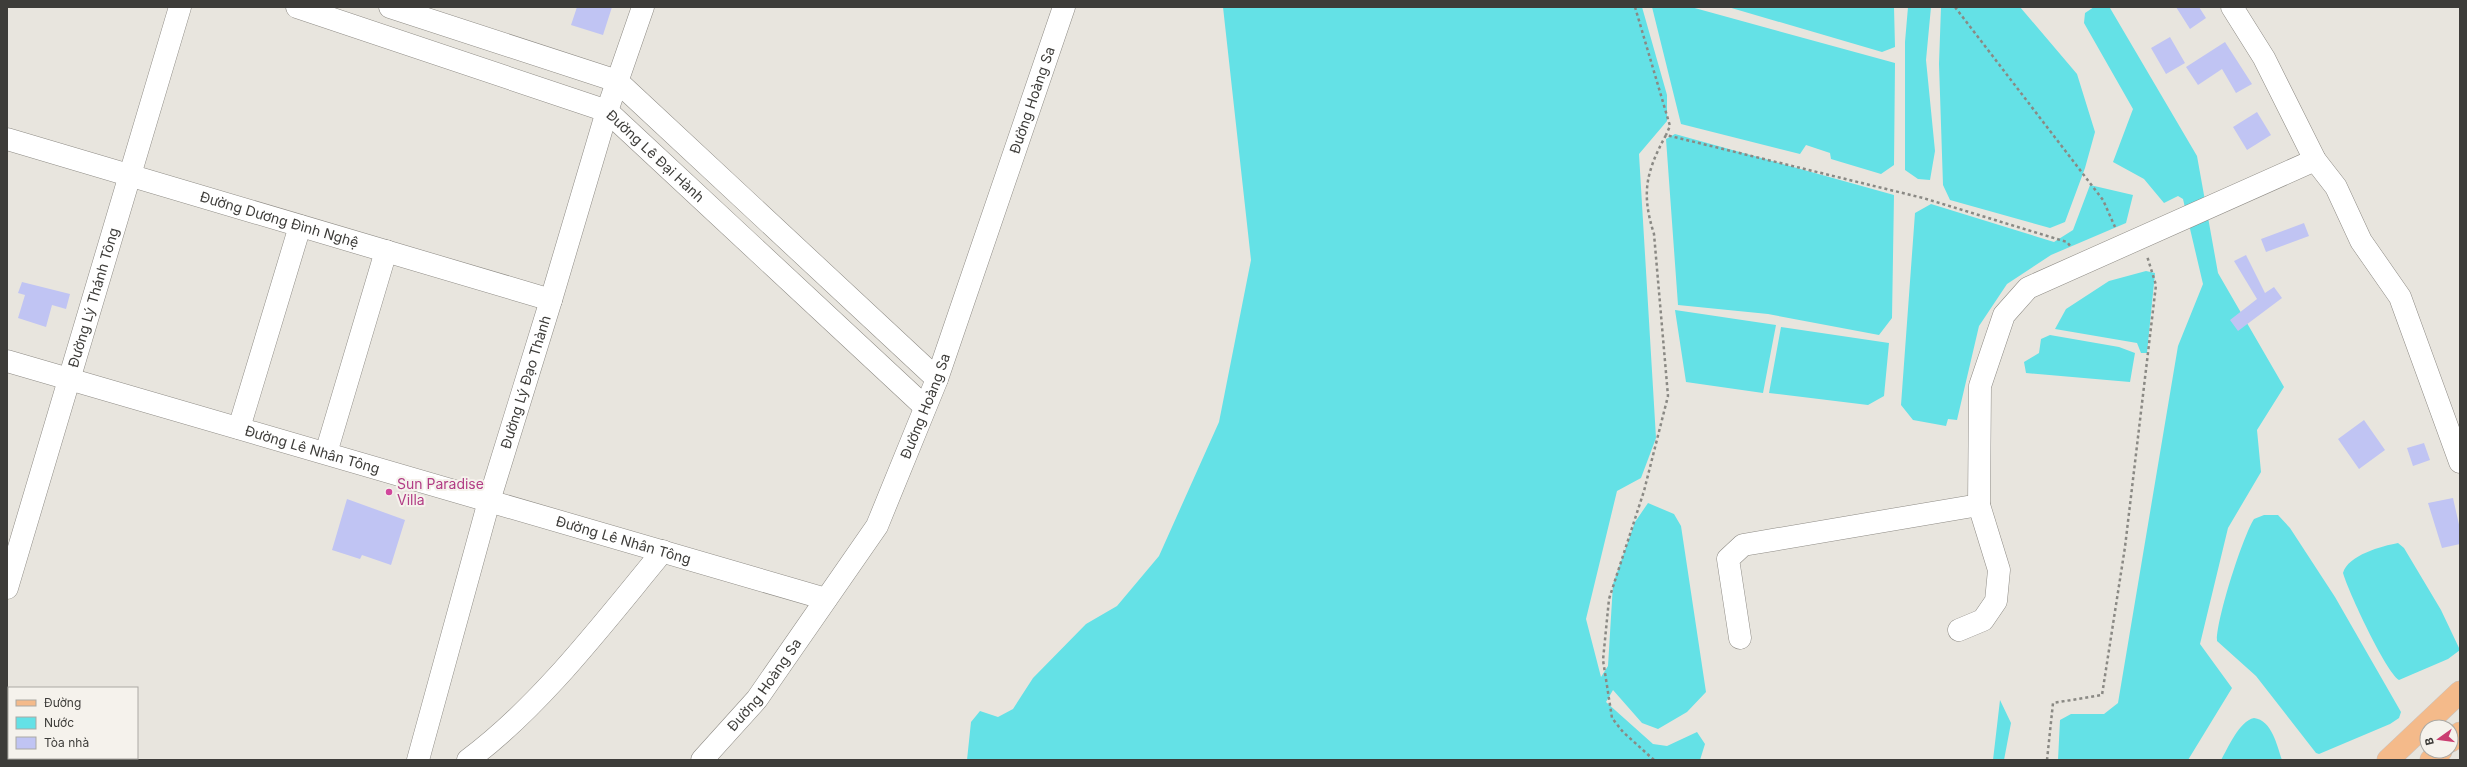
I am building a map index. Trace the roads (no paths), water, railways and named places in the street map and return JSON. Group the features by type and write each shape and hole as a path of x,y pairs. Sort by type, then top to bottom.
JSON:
{"main road":[{"path":"2388,760 2460,692"}],"street":[{"name":"Đường Lý Thánh Tông","path":"7,588 180,7"},
{"name":"Đường Lê Đại Hành","path":"297,7 607,111 925,407"},
{"path":"390,7 617,81 937,379"},
{"name":"Đường Lý Đạo Thành","path":"418,760 489,501 607,111 643,7"},
{"name":"Đường Hoàng Sa","path":"702,760 757,699 877,526 937,379 1064,7"},
{"path":"2232,7 2264,58 2315,160 2336,187 2361,241 2400,297 2460,462"},
{"name":"Đường Dương Đình Nghệ","path":"7,139 551,300"},
{"path":"1959,630 1983,620 1996,601 1998,570 1979,505 1980,386 2004,315 2028,288 2315,160"},
{"path":"239,428 300,226"},
{"path":"326,453 386,251"},
{"name":"Đường Lê Nhân Tông","path":"7,361 826,599"},
{"path":"1740,638 1728,559 1743,545 1979,505"},
{"path":"468,760 494,741 573,660 663,551"}],"water":[{"path":"1223,7 1642,7 1667,95 1667,121 1639,154 1656,438 1641,478 1617,491 1586,619 1601,677 1608,666 1613,584 1635,522 1648,503 1674,514 1681,526 1706,692 1687,712 1658,729 1642,723 1613,690 1606,702 1653,744 1667,746 1697,732 1705,744 1700,760 967,760 971,722 980,711 998,717 1013,709 1033,678 1086,624 1117,606 1159,556 1219,422 1251,260"},
{"path":"1652,7 1691,7 1895,63 1894,165 1881,174 1831,159 1830,153 1806,145 1800,154 1681,124"},
{"path":"1728,7 1894,7 1895,47 1882,52"},
{"path":"1908,7 1931,7 1926,60 1935,151 1930,180 1918,179 1905,170 1905,42"},
{"path":"1941,7 2020,7 2077,74 2095,132 2085,168 2065,222 2050,228 1950,200 1943,185 1939,64"},
{"path":"2094,7 2110,8 2197,156 2218,273 2284,387 2257,430 2261,472 2228,528 2200,644 2232,688 2188,760 2058,760 2060,720 2071,714 2104,714 2118,703 2178,346 2203,284 2183,199 2178,196 2164,203 2144,179 2113,162 2133,109 2084,23 2085,13"},
{"path":"1675,134 1894,195 1892,318 1879,335 1768,314 1678,305 1666,139"},
{"path":"2090,185 2133,195 2126,223 2051,255 2007,284 1979,326 1957,420 1948,419 1946,426 1913,420 1901,405 1915,213 1931,204 2054,242 2073,230"},
{"path":"2146,271 2155,273 2147,353 2141,353 2137,343 2055,329 2066,309 2109,281"},
{"path":"1675,310 1776,325 1763,393 1686,382"},
{"path":"1781,327 1889,343 1884,396 1868,405 1769,393"},
{"path":"2050,335 2119,347 2135,353 2130,382 2026,373 2024,362 2039,353 2041,339"},
{"path":"2264,515 2278,515 2290,528 2335,597 2401,712 2399,718 2390,724 2319,754 2316,753 2256,676 2217,641 2225,598 2243,542 2254,519"},
{"path":"2398,543 2404,548 2441,610 2460,650 2448,659 2399,680 2385,662 2359,613 2343,573 2351,561 2358,556 2383,546"},
{"path":"2000,700 2011,723 2004,760 1993,760"},
{"path":"2254,718 2265,723 2273,734 2282,760 2221,760 2239,729 2249,720"}],"place":[{"name":"Sun Paradise Villa","path":"389,492"}]}
